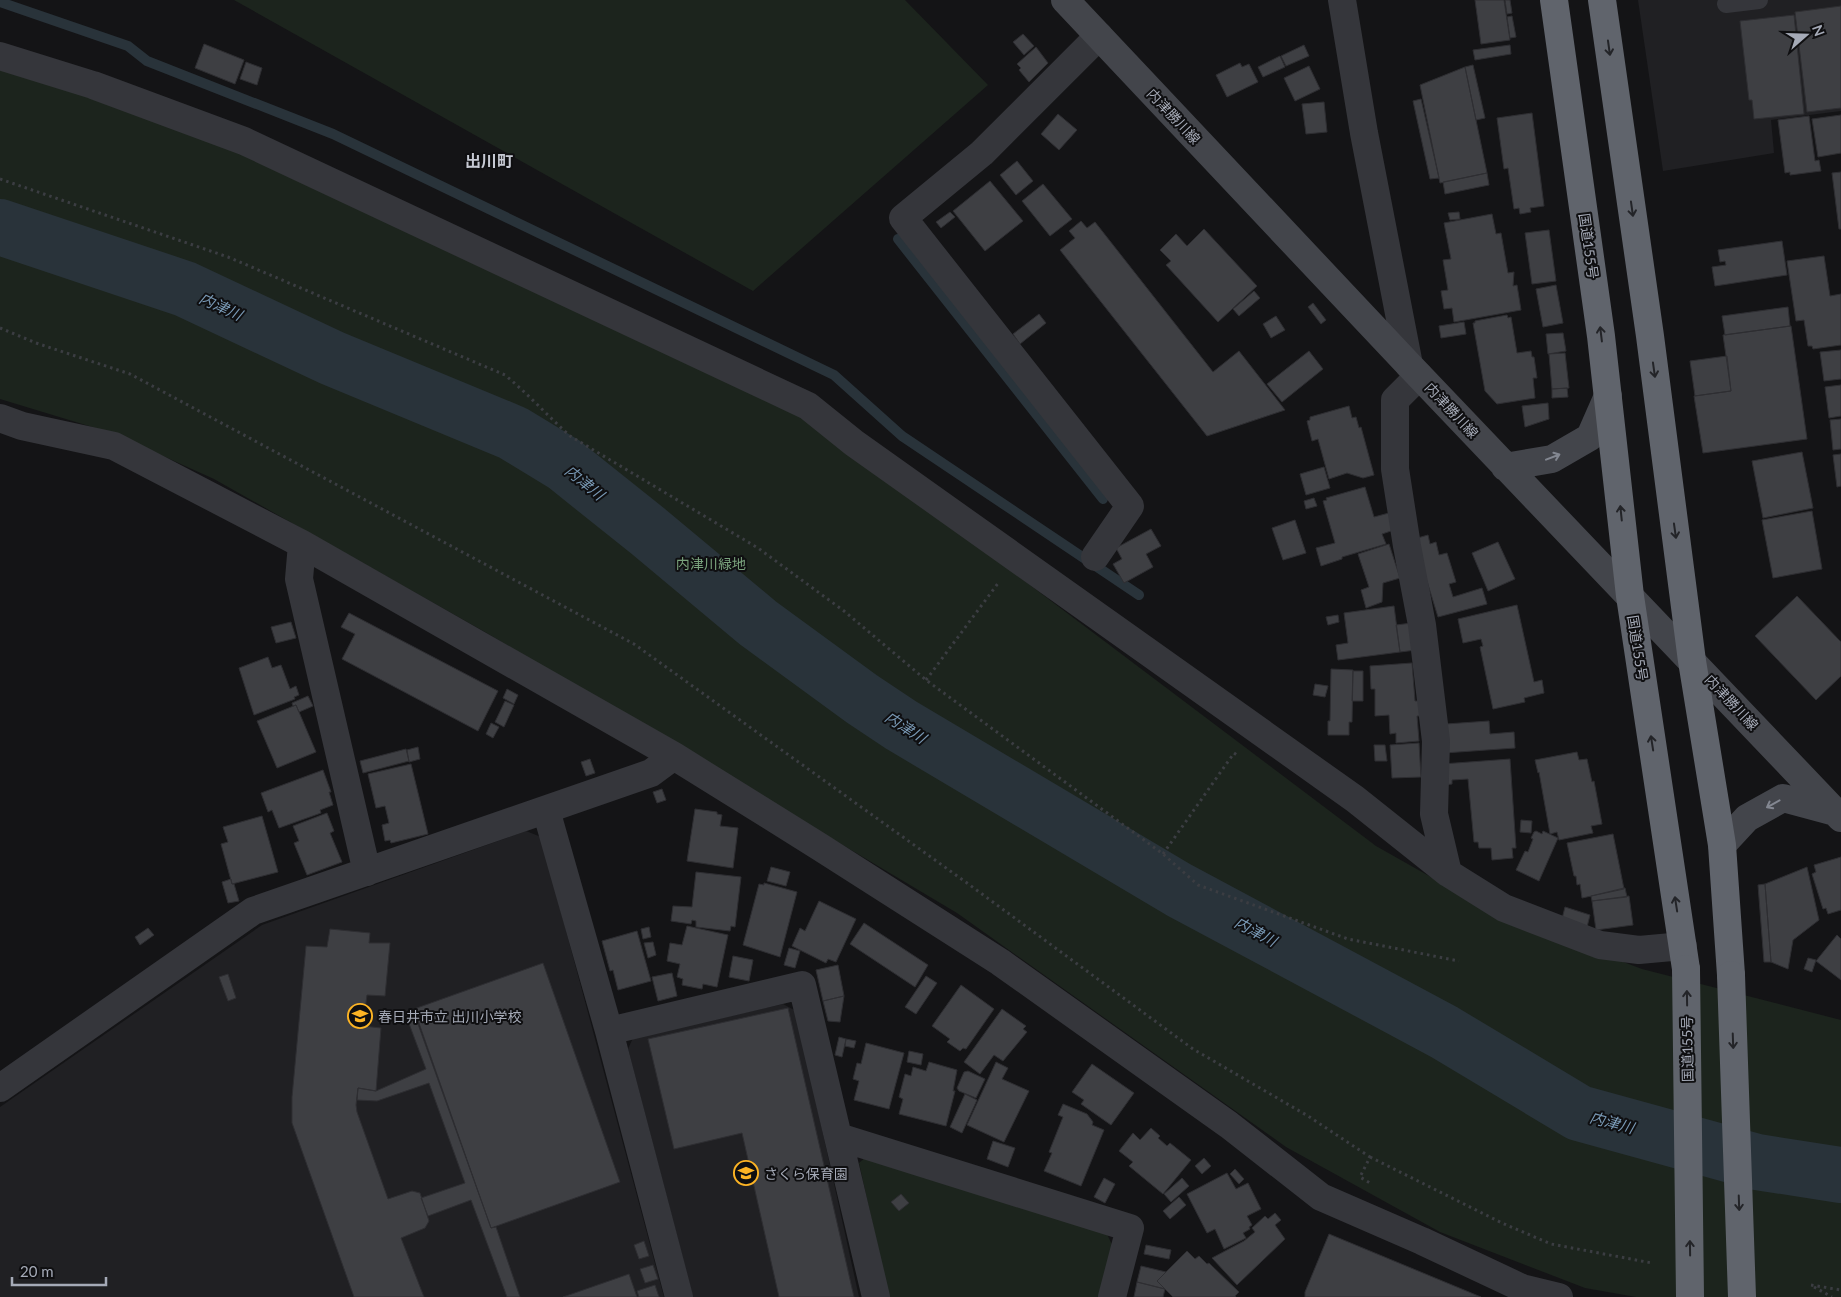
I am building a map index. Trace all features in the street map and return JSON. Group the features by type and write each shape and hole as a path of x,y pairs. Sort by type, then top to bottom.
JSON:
{"highway":[{"name":"国道155号","path":"1554,0 1601,336 1630,596 1684,958 1690,1297"},
{"path":"1602,0 1651,346 1692,660 1722,845 1731,975 1742,1297"}],"main road":[{"name":"内津勝川線","path":"1065,0 1505,467 1692,660 1838,815"},
{"path":"1505,467 1552,459 1590,437 1608,396"},
{"path":"1722,845 1747,818 1783,798 1838,815"}],"street":[{"path":"1342,0 1364,133 1414,370 1395,400 1395,469 1422,625 1436,741 1434,814 1448,872"},
{"path":"1095,557 1130,506 902,218 982,153 1099,36"},
{"path":"0,56 93,85 244,141 808,406 854,443 1355,799 1448,872 1504,908 1600,945 1684,958"},
{"path":"7,426 114,446 302,544 674,756 1000,962 1228,1125 1321,1197 1422,1241 1522,1292 1559,1297"},
{"path":"302,544 299,579 367,872"},
{"path":"0,1088 253,911 651,773 674,756"},
{"path":"546,810 609,1031 679,1297"},
{"path":"609,1031 802,985 876,1297"},
{"path":"839,1137 1130,1228 1112,1297"}],"lane":[{"path":"1726,4 1759,0"}],"path":[{"path":"0,179 228,257 504,374 570,436 758,548 844,611 926,680 1163,854 1198,885 1348,939 1459,961"},
{"path":"0,328 36,343 130,374 634,644 1192,1049 1308,1116 1370,1157 1502,1223 1551,1244 1652,1263"},
{"path":"926,680 1001,579"},
{"path":"1163,854 1234,753 1243,758"},
{"path":"1370,1157 1360,1177 1375,1187"},
{"path":"1832,1297 1811,1285 1841,1290"}],"shaded area":[{"path":"1638,0 1841,0 1841,111 1771,120 1774,153 1663,171"},
{"name":"春日井市立 出川小学校","path":"526,831 541,837 664,1297 0,1297 0,1107 262,925"},
{"name":"さくら保育園","path":"783,1004 796,1011 859,1297 693,1297 628,1049 633,1038"}],"green space":[{"path":"234,0 905,0 988,85 753,291"},
{"name":"内津川緑地","path":"0,65 89,91 341,194 802,413 1376,846 1498,915 1642,969 1841,1020 1841,1297 1636,1297 1585,1288 1440,1232 1286,1147 957,913 485,632 214,479 112,433 0,399"},
{"path":"869,1154 1107,1234 1113,1247 1099,1297 889,1297 859,1163"}],"building":[{"path":"1475,0 1504,0 1510,40 1481,44"},
{"path":"1505,0 1510,0 1512,13 1507,14"},
{"path":"1841,6 1841,108 1807,112 1795,12"},
{"path":"1794,15 1804,114 1754,119 1752,100 1749,100 1740,21"},
{"path":"1512,16 1516,37 1510,38 1507,17"},
{"path":"1023,34 1034,46 1024,55 1013,42"},
{"path":"204,44 244,60 235,84 195,68"},
{"path":"1304,45 1309,56 1286,66 1281,56"},
{"path":"1510,45 1511,54 1475,60 1473,50"},
{"path":"1036,47 1048,63 1029,82 1019,70 1021,68 1017,64"},
{"path":"1280,56 1285,67 1263,77 1258,67"},
{"path":"246,62 262,68 257,85 240,79"},
{"path":"1240,63 1242,67 1249,64 1258,82 1227,97 1216,75"},
{"path":"1473,65 1485,118 1476,120 1465,67"},
{"path":"1309,66 1320,89 1295,101 1284,78"},
{"path":"1465,67 1487,173 1440,183 1420,85"},
{"path":"1421,99 1439,178 1430,179 1413,101"},
{"path":"1324,102 1327,132 1306,134 1302,104"},
{"path":"1532,113 1544,206 1530,208 1531,212 1520,214 1519,208 1514,209 1508,168 1504,169 1497,118"},
{"path":"1058,114 1077,130 1059,150 1041,134"},
{"path":"1841,115 1841,153 1818,157 1812,119"},
{"path":"1809,116 1815,161 1819,160 1821,171 1790,175 1790,172 1785,173 1778,120"},
{"path":"1017,161 1033,181 1016,195 1000,175"},
{"path":"1841,172 1841,229 1839,229 1832,173"},
{"path":"1487,173 1489,185 1445,194 1443,182"},
{"path":"990,181 1023,221 985,251 953,211"},
{"path":"1043,184 1072,219 1050,236 1022,201"},
{"path":"950,212 955,217 941,228 936,222"},
{"path":"1459,212 1460,219 1450,220 1448,213"},
{"path":"1492,214 1496,234 1501,233 1508,273 1514,272 1513,286 1517,285 1521,310 1454,322 1452,308 1444,309 1441,291 1448,290 1443,260 1451,259 1444,223"},
{"path":"1081,221 1087,228 1095,222 1213,372 1239,351 1285,410 1207,436 1060,250 1075,238 1069,231"},
{"path":"1204,229 1257,286 1218,322 1166,265 1171,261 1160,250 1176,234 1187,246"},
{"path":"1549,230 1556,281 1532,284 1525,233"},
{"path":"1782,241 1787,275 1715,286 1712,267 1726,265 1725,261 1720,262 1718,250"},
{"path":"1824,256 1830,296 1841,294 1841,345 1813,349 1812,346 1808,346 1804,320 1796,321 1787,261"},
{"path":"1556,285 1563,323 1543,327 1536,289"},
{"path":"1254,291 1260,298 1239,316 1233,309"},
{"path":"1313,303 1326,320 1321,324 1308,307"},
{"path":"1788,307 1790,326 1725,335 1722,316"},
{"path":"1039,314 1046,323 1020,344 1013,334"},
{"path":"1507,315 1508,318 1511,317 1517,353 1531,351 1532,357 1534,357 1537,378 1533,378 1535,398 1497,404 1485,391 1473,323"},
{"path":"1276,316 1285,330 1271,338 1263,324"},
{"path":"1464,322 1466,334 1441,338 1439,326"},
{"path":"1791,326 1807,439 1703,453 1694,396 1731,391 1723,335"},
{"path":"1563,333 1566,351 1548,354 1546,334"},
{"path":"1841,350 1841,379 1824,381 1820,352"},
{"path":"1309,351 1323,369 1282,402 1267,384"},
{"path":"1565,353 1569,388 1552,389 1549,354"},
{"path":"1727,356 1731,391 1695,396 1690,361"},
{"path":"1841,385 1841,416 1829,418 1825,387"},
{"path":"1567,388 1568,397 1552,398 1552,389"},
{"path":"1548,403 1549,419 1525,427 1522,406"},
{"path":"1349,406 1352,418 1356,417 1359,428 1361,427 1374,475 1363,478 1347,473 1329,479 1318,439 1312,441 1307,421 1310,420 1310,417"},
{"path":"1841,419 1841,449 1833,450 1830,420"},
{"path":"1802,452 1813,508 1763,518 1752,461"},
{"path":"1841,454 1841,486 1837,487 1833,455"},
{"path":"1324,467 1330,488 1306,495 1300,474"},
{"path":"1365,487 1374,517 1389,513 1394,530 1382,534 1386,544 1342,557 1342,559 1321,566 1316,548 1335,543 1323,501 1327,500 1326,498"},
{"path":"1314,498 1317,506 1306,509 1304,501"},
{"path":"1812,511 1822,569 1773,578 1762,520"},
{"path":"1295,520 1306,553 1283,560 1272,528"},
{"path":"1151,529 1161,546 1146,554 1153,567 1124,583 1113,564 1122,559 1116,548"},
{"path":"1428,535 1430,544 1436,542 1439,555 1447,553 1456,582 1449,584 1453,597 1482,588 1487,604 1438,617 1414,539"},
{"path":"1498,542 1515,579 1488,591 1472,553"},
{"path":"1389,544 1400,578 1383,583 1382,602 1366,608 1361,590 1369,587 1358,554"},
{"path":"1797,596 1841,642 1841,676 1816,700 1755,636"},
{"path":"1517,605 1534,682 1542,680 1544,693 1524,698 1525,702 1493,709 1480,647 1483,646 1481,639 1463,643 1458,619"},
{"path":"1394,606 1400,652 1338,660 1336,645 1348,643 1344,613"},
{"path":"349,613 498,691 478,731 342,659 355,634 341,627"},
{"path":"1338,615 1339,622 1328,625 1326,617"},
{"path":"291,622 296,638 276,643 271,627"},
{"path":"1412,623 1416,650 1400,652 1396,625"},
{"path":"268,657 272,668 281,665 290,689 296,686 299,695 294,697 295,699 254,715 239,668"},
{"path":"1412,663 1415,701 1420,701 1421,716 1417,716 1419,741 1396,743 1396,733 1390,734 1389,715 1375,716 1375,689 1371,689 1370,666"},
{"path":"1331,669 1353,670 1352,722 1349,722 1349,735 1328,735"},
{"path":"1353,671 1363,671 1363,701 1352,701"},
{"path":"1315,684 1328,686 1325,697 1313,695"},
{"path":"507,689 518,695 514,704 503,698"},
{"path":"308,696 313,706 299,712 296,705 293,706 292,703"},
{"path":"505,701 514,705 504,727 495,722"},
{"path":"296,705 316,752 277,768 257,721"},
{"path":"1489,721 1490,734 1514,732 1515,748 1444,753 1446,724"},
{"path":"491,723 499,727 493,738 486,734"},
{"path":"1419,743 1421,777 1392,778 1390,745"},
{"path":"1374,745 1385,745 1387,761 1375,761"},
{"path":"418,747 420,759 409,762 407,750"},
{"path":"406,749 409,761 363,773 360,761"},
{"path":"1577,752 1579,760 1587,759 1592,782 1594,781 1602,824 1591,826 1593,833 1559,840 1557,832 1550,834 1539,772 1535,760"},
{"path":"590,759 595,773 586,776 581,762"},
{"path":"1510,759 1516,848 1512,848 1513,858 1492,860 1491,848 1479,848 1478,842 1474,842 1468,779 1452,780 1452,784 1444,785 1442,764"},
{"path":"411,764 428,834 391,843 390,840 385,841 382,825 389,823 385,806 376,808 368,774"},
{"path":"323,770 331,792 329,792 333,805 320,810 321,813 279,828 272,810 268,812 261,793"},
{"path":"662,789 666,800 657,803 653,792"},
{"path":"695,809 717,812 717,814 722,815 720,826 738,828 733,868 687,861"},
{"path":"327,813 334,831 330,833 342,862 307,875 294,843 299,841 293,826"},
{"path":"262,816 278,872 232,884 221,844 228,842 223,827"},
{"path":"1521,820 1532,821 1531,833 1520,832"},
{"path":"1536,831 1542,834 1543,831 1558,838 1539,881 1516,870 1525,851 1528,852 1533,839 1531,838"},
{"path":"1613,834 1624,889 1582,898 1580,884 1577,885 1576,876 1574,876 1567,843"},
{"path":"1841,857 1841,910 1828,914 1826,908 1823,909 1812,874 1816,872 1814,865"},
{"path":"771,867 790,872 786,886 767,881"},
{"path":"1807,867 1819,920 1793,940 1788,969 1771,962 1765,884"},
{"path":"696,872 741,877 735,927 731,926 730,931 696,927 696,921 692,920 691,924 671,921 673,906 692,907"},
{"path":"231,879 239,901 228,903 222,882"},
{"path":"764,883 797,892 780,957 743,945 759,884 764,885"},
{"path":"1765,884 1771,962 1764,962 1758,885"},
{"path":"1625,888 1627,897 1592,901 1591,896"},
{"path":"1629,896 1633,925 1596,930 1592,901"},
{"path":"819,901 856,919 836,962 828,959 826,963 792,946 800,928 805,931"},
{"path":"1565,907 1590,915 1587,927 1562,919"},
{"path":"864,923 928,965 915,987 850,944"},
{"path":"687,926 728,935 717,987 703,984 702,989 682,985 683,979 677,977 680,964 667,961 670,943 682,945"},
{"path":"649,927 651,937 643,939 641,929"},
{"path":"148,928 154,935 140,945 135,937"},
{"path":"330,929 370,933 369,943 390,943 385,996 367,995 363,1026 381,1028 376,1091 358,1088 356,1105 388,1199 412,1191 420,1193 429,1221 425,1228 401,1238 424,1297 354,1297 292,1123 292,1097 306,946 327,947"},
{"path":"637,931 651,981 618,990 613,970 610,971 602,941"},
{"path":"1837,935 1841,939 1841,980 1816,961"},
{"path":"653,942 656,955 648,958 644,943"},
{"path":"789,948 800,951 795,968 784,965"},
{"path":"733,956 753,960 749,981 729,977"},
{"path":"1808,958 1816,960 1812,972 1804,969"},
{"path":"543,963 620,1182 491,1228 414,1009"},
{"path":"838,965 844,996 823,1001 816,970"},
{"path":"672,973 677,996 658,1001 652,977"},
{"path":"228,974 236,998 228,1001 219,977"},
{"path":"926,976 937,983 916,1014 905,1007"},
{"path":"961,985 994,1009 966,1049 963,1048 960,1051 947,1042 950,1039 932,1026"},
{"path":"844,996 840,1022 828,1021 823,1001"},
{"name":"さくら保育園","path":"788,1008 854,1297 779,1297 742,1133 674,1149 648,1039"},
{"path":"1002,1009 1026,1026 1023,1029 1027,1032 1003,1061 994,1055 980,1074 964,1062"},
{"path":"413,1010 491,1228 496,1227 520,1297 507,1297 471,1200 428,1216 421,1198 465,1183 429,1083 377,1101 357,1100 358,1088 376,1091 426,1069 405,1013"},
{"path":"839,1037 846,1039 842,1057 835,1055"},
{"path":"846,1039 856,1041 854,1048 845,1046"},
{"path":"866,1043 904,1053 889,1109 854,1100 859,1081 853,1079 857,1063 861,1064"},
{"path":"909,1051 923,1054 921,1065 907,1062"},
{"path":"929,1062 957,1070 953,1091 955,1091 946,1126 899,1114 903,1099 899,1097 905,1074 911,1076 913,1067 926,1071"},
{"path":"996,1062 1008,1068 1002,1079 1029,1091 1004,1142 967,1125"},
{"path":"1092,1064 1134,1093 1111,1125 1081,1104 1084,1100 1072,1092"},
{"path":"968,1071 985,1079 976,1098 959,1091 957,1088 964,1072"},
{"path":"965,1094 977,1100 962,1133 950,1127"},
{"path":"1063,1104 1087,1114 1093,1122 1092,1125 1104,1130 1081,1186 1044,1171 1052,1153 1049,1152 1063,1117 1058,1115"},
{"path":"1151,1128 1167,1146 1170,1143 1191,1160 1163,1194 1129,1166 1133,1162 1119,1151 1133,1133 1140,1140"},
{"path":"993,1141 1015,1148 1008,1167 987,1159"},
{"path":"1204,1158 1211,1166 1202,1174 1195,1166"},
{"path":"1235,1169 1244,1179 1239,1184 1230,1174"},
{"path":"1227,1173 1236,1189 1248,1183 1261,1209 1247,1216 1252,1225 1249,1227 1250,1229 1243,1233 1246,1238 1224,1249 1215,1229 1207,1233 1187,1194"},
{"path":"1104,1178 1115,1184 1105,1203 1094,1197"},
{"path":"1182,1178 1189,1186 1171,1202 1164,1194"},
{"path":"901,1194 909,1203 899,1211 891,1202"},
{"path":"1179,1197 1186,1205 1170,1219 1163,1211"},
{"path":"1275,1213 1281,1220 1275,1225 1285,1239 1237,1285 1212,1258 1244,1241 1255,1232 1252,1228 1265,1216 1268,1219"},
{"path":"1329,1234 1481,1297 1305,1297 1305,1292"},
{"path":"644,1241 649,1256 639,1259 634,1245"},
{"path":"1146,1245 1171,1250 1169,1259 1144,1254"},
{"path":"1187,1251 1195,1259 1199,1256 1207,1264 1209,1263 1239,1292 1236,1297 1173,1297 1157,1281"},
{"path":"653,1265 658,1279 645,1283 640,1269"},
{"path":"1141,1266 1166,1272 1157,1281 1165,1289 1137,1282"},
{"path":"629,1274 637,1297 563,1297"},
{"path":"1137,1282 1165,1289 1163,1297 1134,1297"},
{"path":"655,1285 659,1297 639,1297 637,1291"}],"waterway":[{"path":"0,2 128,46 147,61 333,134 834,375 902,436 1139,595"},
{"name":"内津川","path":"0,227 185,289 332,358 513,433 564,464 758,623 901,725 1179,890 1444,1032 1579,1113 1757,1162 1841,1175"},
{"path":"898,239 1103,499"}],"place":[{"name":"春日井市立 出川小学校","path":"360,1016"},
{"name":"さくら保育園","path":"746,1173"}],"district":[{"name":"出川町","path":"489,160"}]}
